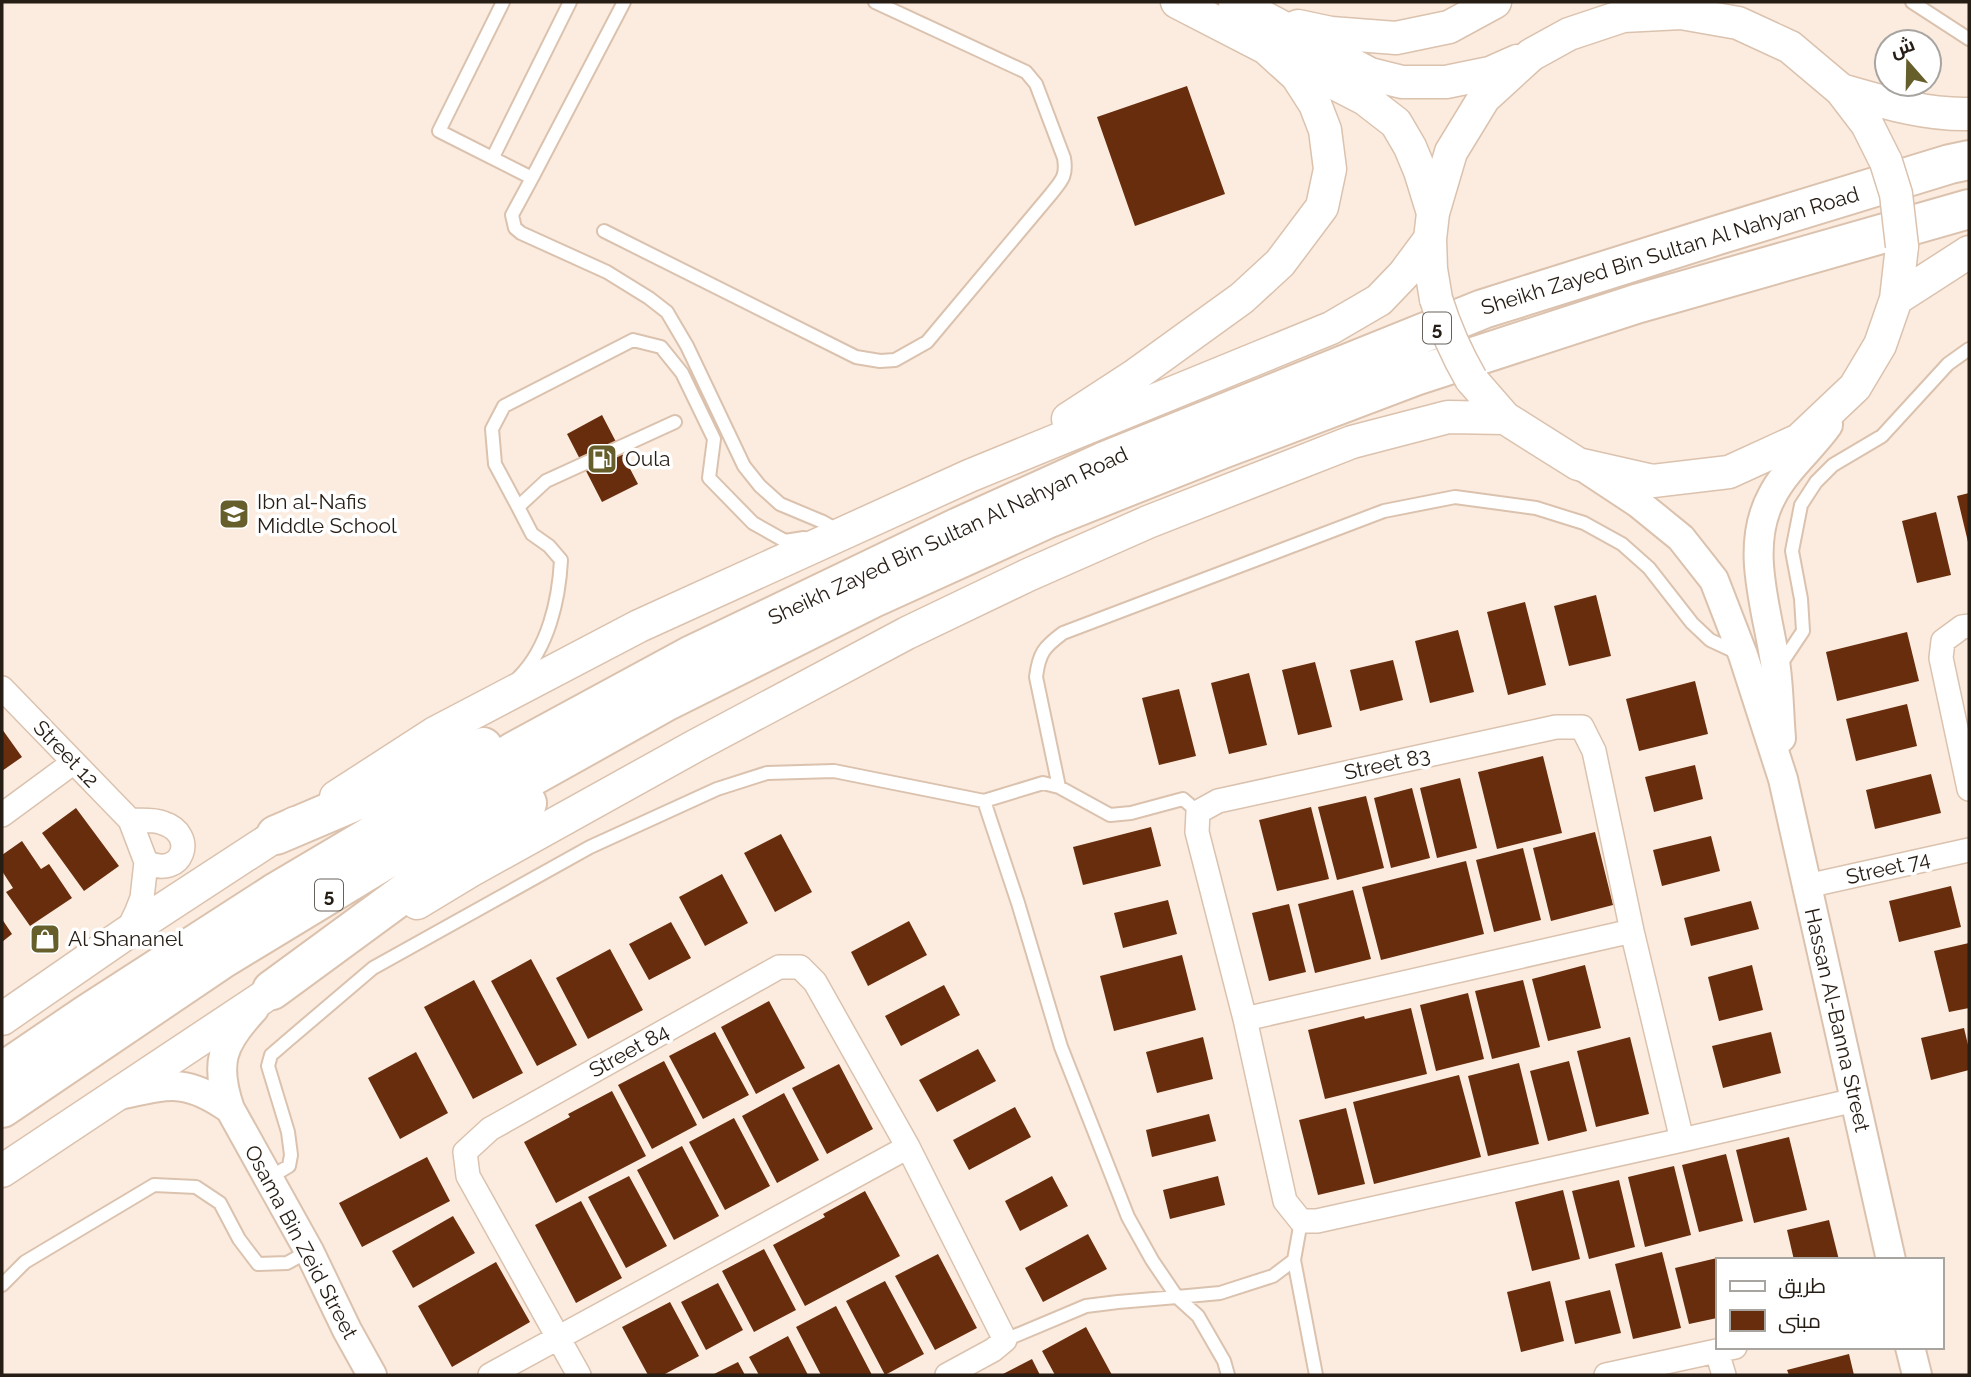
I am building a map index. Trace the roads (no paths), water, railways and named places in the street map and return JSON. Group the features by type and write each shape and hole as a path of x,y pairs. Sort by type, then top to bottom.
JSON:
{"highway":[{"name":"Sheikh Zayed Bin Sultan Al Nahyan Road","path":"2,1072 278,891 513,752 690,656 959,527 1103,463 1483,309 1969,160"},
{"name":"Sheikh Zayed Bin Sultan Al Nahyan Road","path":"2,1108 234,952 418,840 667,701 871,599 1049,517 1415,376 1636,304 1969,209"},
{"path":"276,835 690,656"},
{"path":"272,990 667,701"}],"main road":[{"path":"1177,2 1370,74 1402,82 1446,82 1490,73 1569,34 1623,16 1681,13 1738,23 1790,47"},
{"path":"969,476 1072,417 1242,298 1280,264 1322,207 1330,169 1325,130 1315,104 1264,33 1235,2"},
{"path":"1264,33 1331,33 1396,38 1449,27 1494,2"},
{"path":"1569,34 1582,2"},
{"path":"1531,55 1484,98 1457,141 1451,152 1432,226 1431,269 1436,299 1456,354 1471,379 1505,418 1578,464 1653,481 1730,472 1799,440 1855,387 1880,345 1896,299 1902,246 1896,194 1886,162 1867,124 1841,90 1736,2"},
{"path":"2,1019 125,934 435,733 639,626 969,476 1331,328 1379,300 1404,274 1432,226 1420,171 1410,147 1396,123 1366,99 1264,33"},
{"path":"1841,90 1893,105 1944,114 1969,114"},
{"path":"1896,299 1969,251"},
{"path":"2,1171 272,990 470,871 683,752 906,633 1148,522 1352,442 1448,417 1505,418"}],"street":[{"name":"Hassan Al-Banna Street","path":"1783,779 1777,670 1759,566 1759,538 1764,514 1772,495 1811,448 1855,387"},
{"name":"Hassan Al-Banna Street","path":"1578,464 1637,503 1681,538 1714,580 1743,655 1783,779 1891,1258"},
{"path":"1969,625 1943,641 1941,659 1969,789"},
{"name":"Street 12","path":"2,688 130,820 146,862 142,898 125,934"},
{"name":"Street 83","path":"1198,812 1218,801 1556,727 1582,727 1594,751 1632,931 1682,1140"},
{"path":"2,815 74,762"},
{"path":"1198,812 1197,832 1245,1019 1285,1201 1301,1221 1317,1221 1855,1100"},
{"path":"130,820 165,823 175,830 182,842 182,855 172,864 163,867 146,862"},
{"name":"Street 74","path":"1807,886 1969,850"},
{"path":"1245,1019 1632,931"},
{"name":"Street 84","path":"579,1375 468,1176 465,1152 490,1129 779,967 800,967 815,982 908,1147 1005,1340"},
{"name":"Osama Bin Zeid Street","path":"272,990 232,1034 226,1045 221,1071 222,1084 230,1109 309,1251 372,1375"},
{"name":"Osama Bin Zeid Street","path":"112,1097 178,1085 200,1091 230,1109"},
{"path":"490,1375 908,1147"},
{"path":"947,1375 993,1350 1005,1340"},
{"path":"1606,1375 1726,1349 1724,1375"},
{"path":"1910,1349 1917,1375"}],"lane":[{"path":"503,2 439,131 532,178"},
{"path":"493,157 570,2"},
{"path":"624,2 512,215 515,228 607,272 667,312 687,346 744,466 760,486 780,504 842,533"},
{"path":"604,231 856,357 880,361 895,360 927,342 1063,178 1066,170 1065,158 1036,84 1026,72 875,2"},
{"path":"1912,2 1969,39"},
{"path":"495,702 531,666 544,638 554,606 561,560 549,546 532,534 518,508 495,464 492,429 504,406 634,340 661,347 682,373 714,439 709,478 753,523 785,541 842,533"},
{"path":"1777,670 1803,631 1801,599 1792,551 1801,505 1816,482 1833,465 1881,436 1948,364 1969,349"},
{"path":"518,508 546,481 675,422"},
{"path":"1059,787 1036,677 1038,660 1050,643 1063,633 1384,511 1455,497 1536,508 1584,523 1622,544 1649,568 1692,623 1710,640 1743,655"},
{"path":"269,1178 289,1166 291,1155 288,1132 268,1066 271,1055 373,968 590,847 717,789 768,774 834,771 985,801 1043,783 1059,787 1110,815 1131,813 1183,799 1198,812"},
{"path":"985,801 1060,1046 1128,1217 1177,1297 1198,1316 1224,1361 1228,1375"},
{"path":"2,1285 25,1262 154,1185 196,1188 219,1203 239,1240 258,1264 287,1263 309,1251"},
{"path":"1301,1221 1294,1260 1316,1375"},
{"path":"1005,1340 1086,1306 1220,1293 1273,1276 1294,1260"}],"place":[{"name":"Oula","path":"602,459"},
{"name":"Ibn al-Nafis Middle School","path":"234,514"},
{"name":"Al Shananel","path":"45,939"}]}
